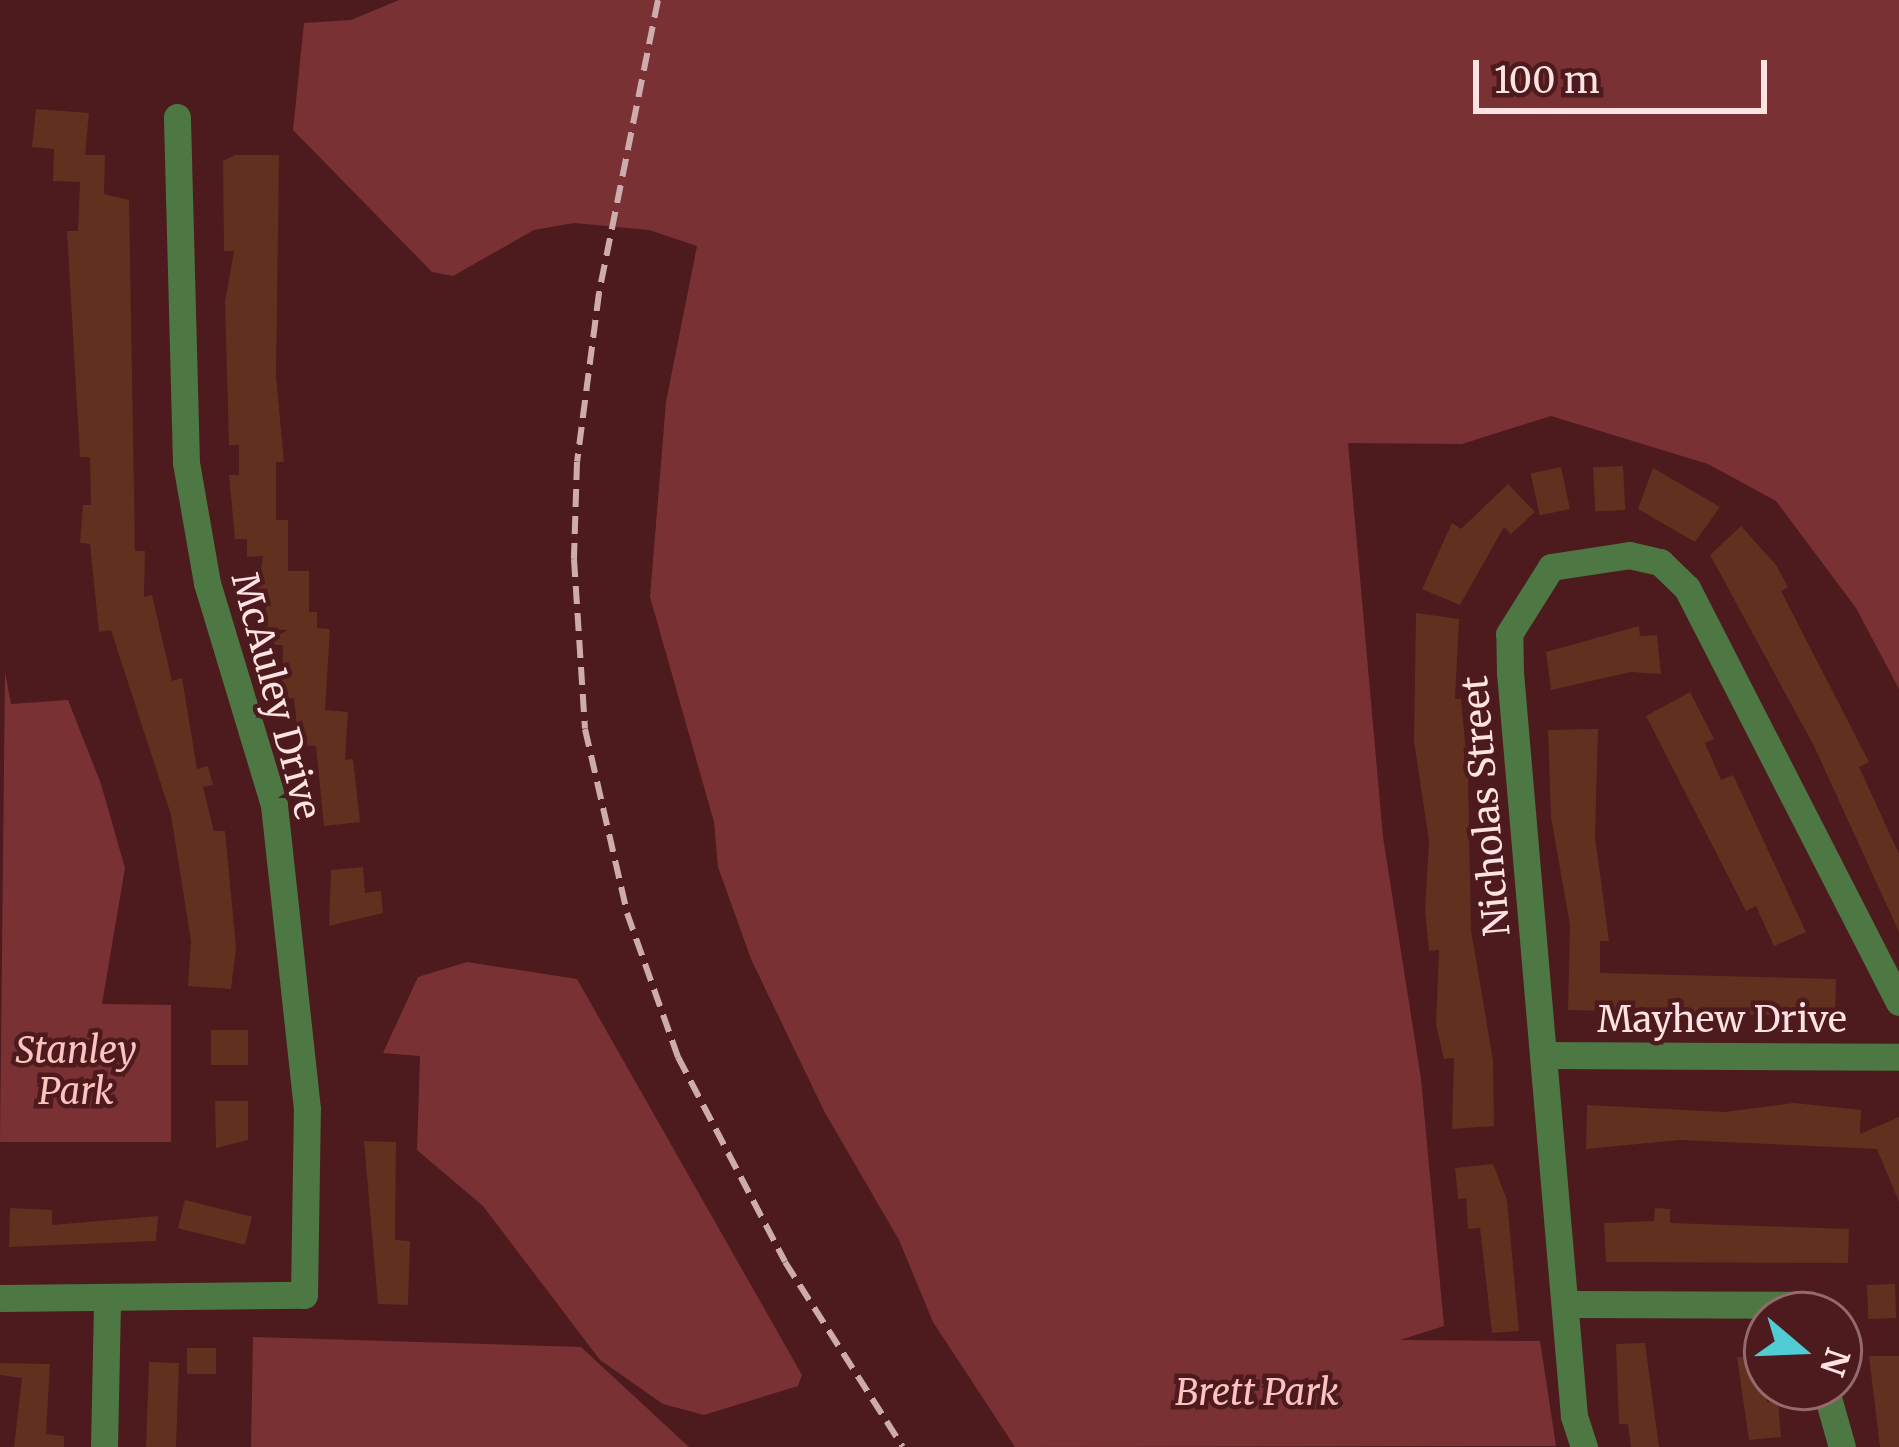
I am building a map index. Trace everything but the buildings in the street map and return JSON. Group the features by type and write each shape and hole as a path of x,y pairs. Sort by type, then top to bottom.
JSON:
{"street":[{"name":"McAuley Drive","path":"106,1299 304,1295 307,1109 274,805 206,583 186,463 177,117"},
{"name":"Nicholas Street","path":"1584,1447 1574,1416 1569,1304 1509,634 1551,567 1588,556 1660,562 1687,588 1899,1002"},
{"name":"Mayhew Drive","path":"1545,1055 1899,1057"},
{"path":"0,1298 106,1299 104,1447"},
{"path":"1569,1304 1743,1305"},
{"path":"1832,1411 1842,1447"}],"green space":[{"name":"Brett Park","path":"399,0 1899,0 1899,689 1856,608 1776,501 1708,464 1551,416 1462,444 1348,443 1383,837 1421,1079 1444,1326 1400,1340 1540,1341 1556,1446 1015,1447 933,1322 899,1240 824,1111 751,959 718,867 714,822 650,597 666,402 697,246 649,230 574,223 534,230 453,276 432,272 293,130 304,23 351,20"},
{"name":"Stanley Park","path":"5,672 11,704 68,700 101,784 125,868 102,1004 171,1005 171,1142 0,1142"},
{"path":"467,962 577,979 802,1375 798,1386 704,1415 663,1404 600,1360 483,1206 417,1150 420,1056 383,1053 418,977"},
{"path":"253,1337 581,1347 689,1447 251,1447"}],"railway":[{"path":"658,0 599,293 577,462 574,559 585,729 627,913 678,1057 785,1262 903,1447"}]}
